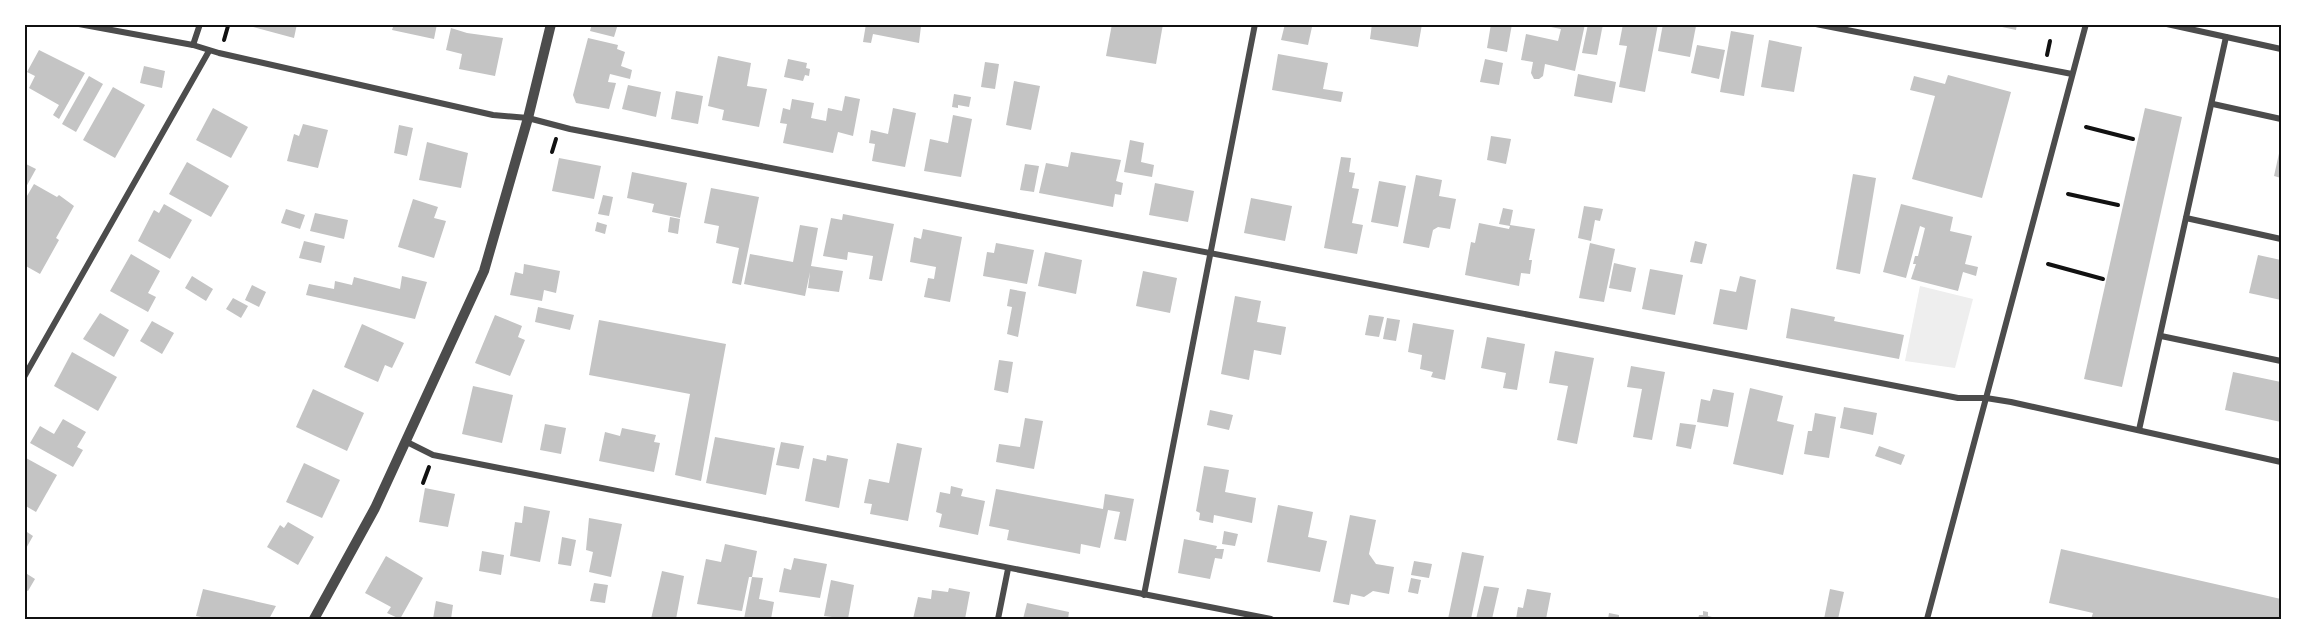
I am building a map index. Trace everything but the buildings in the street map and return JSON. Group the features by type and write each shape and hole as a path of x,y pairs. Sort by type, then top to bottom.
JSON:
{"street":[{"path":"79,24 193,45 209,51 493,115 528,118 570,129 1958,398 1986,398 2281,462"},
{"path":"193,45 200,24"},
{"path":"314,619 375,508 484,271 528,118 551,24"},
{"path":"1144,595 1255,24"},
{"path":"1816,24 2072,74"},
{"path":"1927,619 2086,24"},
{"path":"2167,24 2281,49"},
{"path":"2139,430 2226,37"},
{"path":"24,377 209,51"},
{"path":"2213,104 2281,119"},
{"path":"2186,218 2281,239"},
{"path":"2161,336 2281,361"},
{"path":"407,442 433,455 1271,619"},
{"path":"998,619 1008,569"}],"path":[{"path":"2086,127 2133,139"},
{"path":"2068,194 2118,206"},
{"path":"2048,264 2103,279"}],"shaded area":[{"path":"1920,286 1973,299 1955,368 1905,361"}]}
